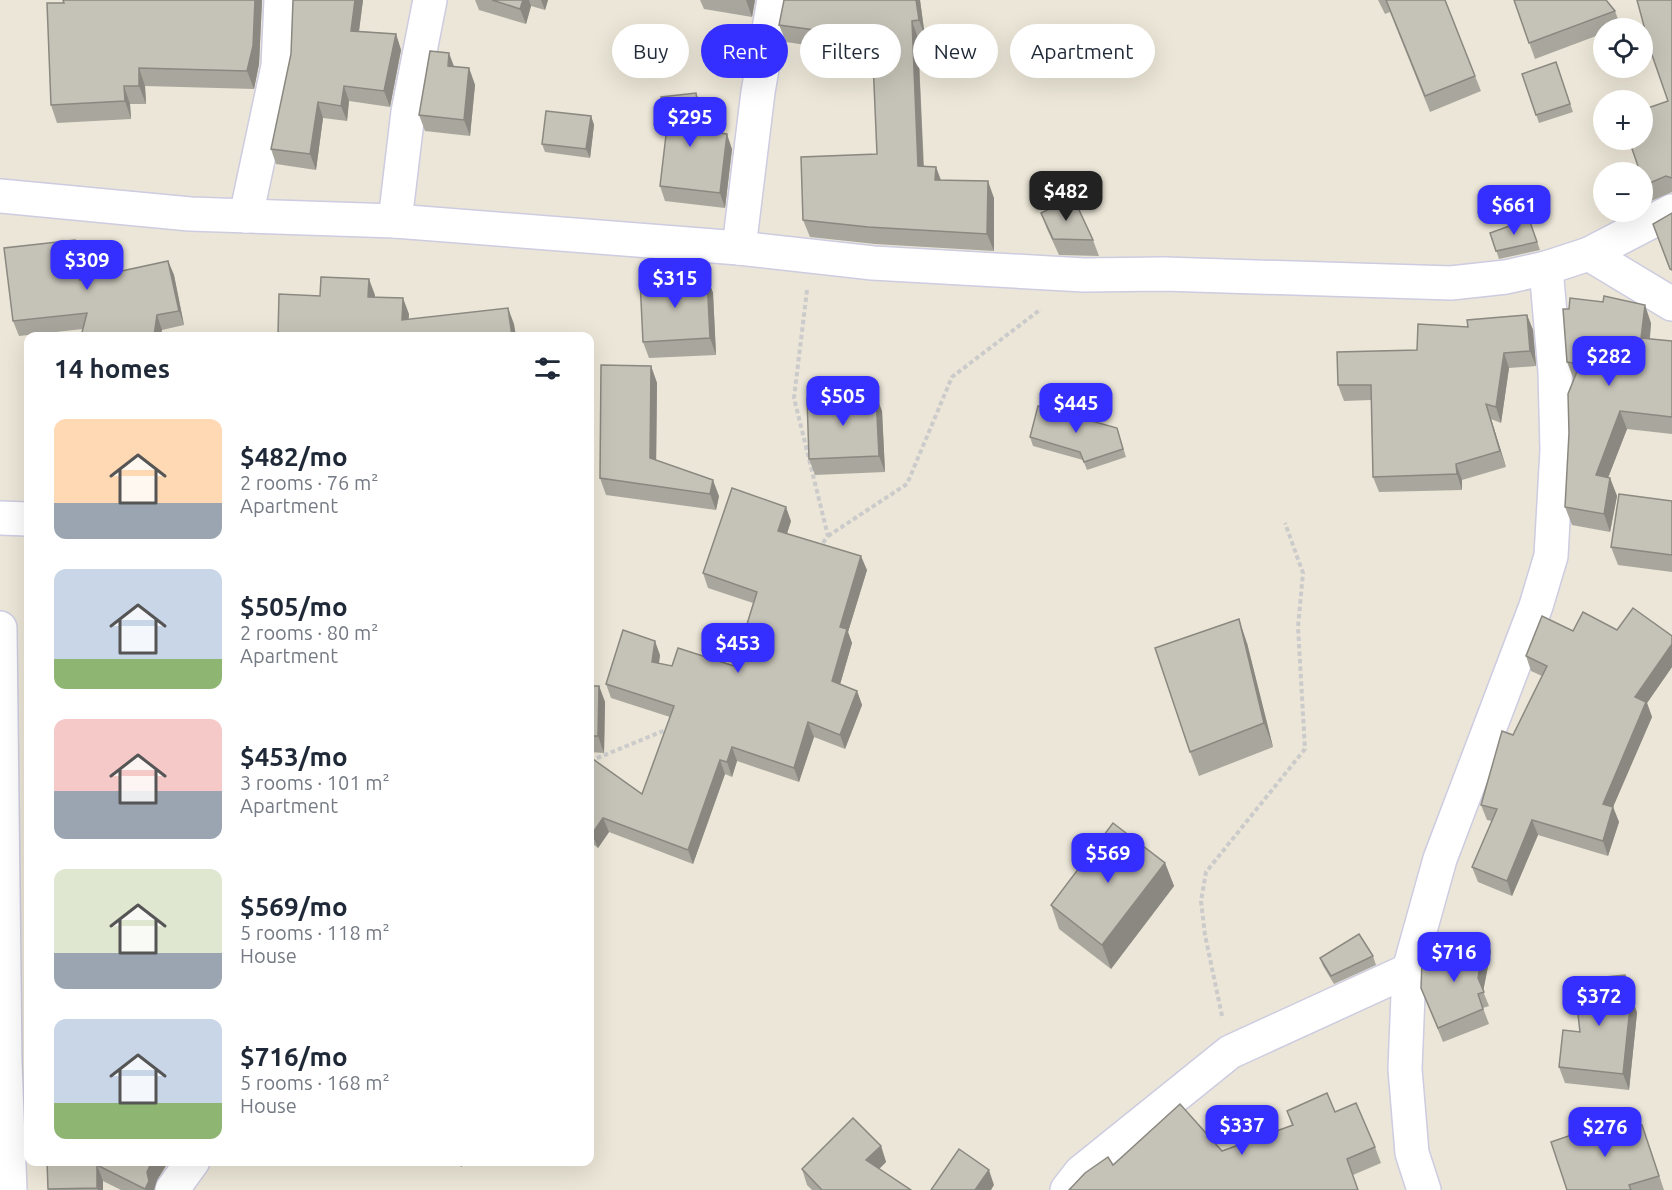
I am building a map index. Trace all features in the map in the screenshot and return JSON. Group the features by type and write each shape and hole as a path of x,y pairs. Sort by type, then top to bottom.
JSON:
{"street":[{"path":"246,216 278,66 281,0"},
{"path":"395,220 408,112 430,0"},
{"path":"739,249 758,92 774,0"},
{"path":"0,196 190,214 395,220 873,262 1084,275 1164,274 1450,283 1506,277 1546,268 1589,254 1672,212"},
{"path":"1589,254 1672,304"},
{"path":"1424,1190 1412,1153 1404,1069 1408,970 1440,859 1536,606 1551,555 1557,439 1556,372 1546,268"},
{"path":"0,518 24,519"},
{"path":"0,628 2,1062 10,1190"},
{"path":"1067,1190 1081,1172 1230,1052 1408,970"},
{"path":"172,1190 189,1166"}],"path":[{"path":"811,256 794,398 828,536"},
{"path":"814,554 828,536 907,484 952,376 1084,275"},
{"path":"1230,1052 1205,935 1201,901 1206,872 1305,749 1298,627 1303,573 1285,523"},
{"path":"594,759 674,725"}],"building":[{"path":"63,0 255,0 253,46 247,71 139,68 139,86 124,86 125,101 51,105 47,3 64,3"},
{"path":"293,0 355,0 351,31 396,34 384,91 344,86 341,106 318,102 310,154 271,149 291,54"},
{"path":"492,0 523,0 520,9"},
{"path":"784,0 916,0 919,20 912,21 918,166 936,167 935,180 988,181 987,234 868,227 803,220 801,157 877,154 874,78 901,78 901,24 800,24 800,28 779,24"},
{"path":"1386,0 1445,0 1475,76 1425,96"},
{"path":"1514,0 1606,0 1615,11 1593,18 1529,43"},
{"path":"1637,0 1672,0 1672,178 1666,176 1653,182 1653,162 1637,162 1632,150 1653,150 1653,106 1668,101 1653,58 1653,18 1642,18"},
{"path":"430,51 449,53 448,66 469,68 464,120 419,115"},
{"path":"1556,62 1570,104 1536,115 1522,74"},
{"path":"696,93 701,131 727,134 720,193 660,186 666,135 661,97"},
{"path":"546,111 591,116 586,149 542,144"},
{"path":"1073,197 1093,240 1053,239 1041,213"},
{"path":"1672,213 1672,270 1653,224"},
{"path":"1529,219 1537,242 1496,251 1490,233"},
{"path":"75,240 80,280 168,261 179,311 157,315 155,332 82,332 87,313 13,321 4,248"},
{"path":"321,277 369,279 368,297 403,298 402,320 508,308 511,332 278,332 279,294 320,296"},
{"path":"707,277 710,338 643,342 640,280"},
{"path":"1604,296 1645,305 1641,338 1672,341 1672,417 1620,411 1596,475 1610,478 1604,514 1565,507 1569,433 1568,394 1580,364 1567,362 1563,309 1569,309 1570,298 1603,302"},
{"path":"1527,315 1530,351 1504,353 1496,407 1486,404 1500,451 1456,464 1457,474 1373,477 1371,385 1338,385 1337,352 1417,350 1418,324 1468,327 1467,320"},
{"path":"601,365 651,366 650,458 713,480 710,494 600,478"},
{"path":"876,395 879,456 809,459 807,398"},
{"path":"1038,406 1117,428 1123,449 1084,462 1080,452 1030,437"},
{"path":"732,488 786,507 778,531 861,556 840,627 847,629 832,681 857,691 840,735 808,722 794,768 732,747 727,762 720,760 688,850 603,818 594,831 594,760 642,794 674,706 606,684 623,630 655,641 652,662 672,666 678,648 734,666 757,592 703,573"},
{"path":"1619,494 1672,501 1672,555 1611,547"},
{"path":"1633,608 1672,636 1672,644 1635,697 1646,702 1603,804 1613,807 1603,841 1532,820 1507,881 1472,867 1497,809 1481,805 1502,731 1513,735 1547,666 1526,656 1542,616 1573,631 1583,612 1617,630"},
{"path":"1239,619 1264,723 1190,752 1155,648"},
{"path":"594,686 599,686 598,736 594,736"},
{"path":"1113,823 1165,863 1102,945 1051,905"},
{"path":"1359,934 1373,956 1331,976 1320,958"},
{"path":"1485,937 1478,978 1484,992 1478,994 1483,1009 1438,1028 1421,988 1422,962"},
{"path":"1625,975 1627,996 1631,997 1623,1074 1559,1067 1563,1030 1580,1032 1574,980"},
{"path":"1327,1093 1335,1112 1356,1103 1375,1147 1347,1159 1358,1190 1069,1190 1085,1173 1108,1157 1113,1165 1180,1104 1222,1151 1293,1125 1287,1111"},
{"path":"853,1118 881,1146 866,1160 911,1190 822,1190 802,1169"},
{"path":"1618,1119 1616,1133 1642,1125 1659,1176 1629,1185 1631,1190 1567,1190 1551,1142"},
{"path":"959,1149 989,1170 975,1190 931,1190"},
{"path":"47,1166 97,1166 97,1188 48,1189"},
{"path":"99,1166 150,1166 147,1172 149,1181 145,1189"}]}
